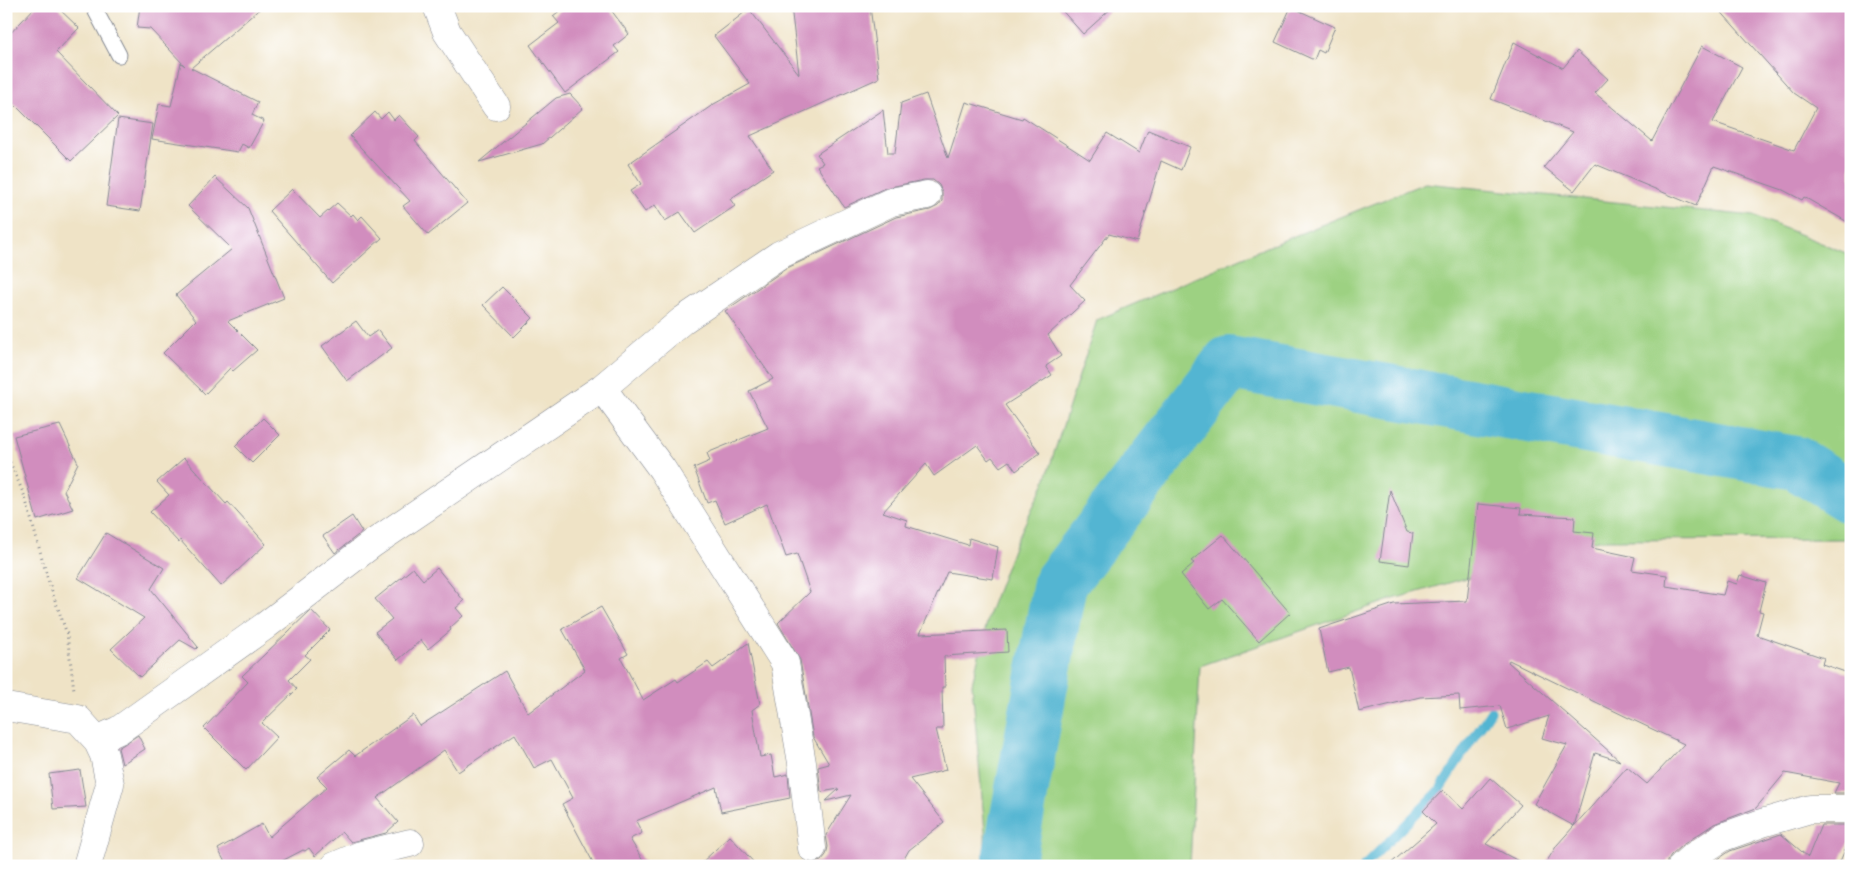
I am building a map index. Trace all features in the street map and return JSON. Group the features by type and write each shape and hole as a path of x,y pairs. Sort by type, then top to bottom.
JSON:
{"street":[{"path":"437,6 447,32 496,106"},
{"path":"97,740 119,730 265,626 372,544 602,388 683,320 779,255 891,202 927,195"},
{"path":"602,388 662,469 785,663 802,763 812,848"},
{"path":"6,707 78,719 97,740 104,755 110,784 87,866"},
{"path":"1682,866 1723,837 1762,823 1810,809 1851,809"},
{"path":"335,866 361,855 410,843"}],"lane":[{"path":"92,6 119,55"}],"path":[{"path":"6,453 25,497 48,580 67,634 78,719"}],"green space":[{"path":"1425,183 1754,216 1851,255 1851,539 1598,540 1390,600 1200,666 1190,866 985,866 985,832 972,684 990,610 1015,544 1044,484 1097,320 1262,249"}],"building":[{"path":"36,6 56,6 79,28 56,52 118,116 71,161 6,96 6,38"},
{"path":"140,6 263,6 191,68 258,102 252,115 264,121 249,148 242,144 238,152 152,139 159,104 171,106 181,63 185,66 150,29 137,28"},
{"path":"566,6 608,6 629,34 614,46 619,52 565,93 530,45 559,23 553,16"},
{"path":"791,6 870,6 879,78 750,136 773,170 730,199 735,206 695,233 680,212 665,221 655,205 645,212 630,191 641,184 628,164 714,104 750,84 714,36 749,9 799,74"},
{"path":"1058,6 1114,6 1083,34"},
{"path":"1716,6 1851,6 1851,224 1804,197 1802,200 1783,190 1714,166 1696,206 1595,164 1574,191 1544,167 1573,132 1491,99 1514,42 1563,68 1577,51 1608,79 1595,93 1652,141 1702,46 1742,67 1713,122 1794,150 1816,108 1794,93"},
{"path":"1291,7 1335,27 1324,53 1318,50 1314,60 1275,42"},
{"path":"570,94 583,108 542,144 479,162 556,98"},
{"path":"926,94 948,158 966,102 1022,119 1023,117 1090,160 1107,133 1139,153 1148,130 1190,147 1181,170 1161,161 1137,242 1109,234 1070,285 1085,301 1048,335 1061,356 1046,366 1052,375 1005,405 1040,453 1016,471 1009,461 1000,467 992,457 988,460 977,445 934,476 926,464 883,512 907,520 906,526 968,545 969,538 998,547 993,579 947,572 920,634 1007,630 1008,652 944,656 945,687 942,687 943,729 936,729 946,770 910,779 944,822 909,850 900,866 808,866 809,863 821,861 826,855 828,847 826,835 851,795 826,801 839,789 821,792 818,767 829,764 813,737 800,660 778,623 810,592 797,554 786,557 767,504 725,523 715,500 707,503 694,468 710,461 707,453 768,428 749,391 773,379 725,311 787,268 896,217 930,210 938,206 942,201 942,192 939,185 933,180 924,180 885,188 844,207 817,166 823,163 817,154 883,110 888,153 895,153 901,103"},
{"path":"375,112 381,119 388,112 394,120 399,115 419,137 415,141 467,203 428,235 403,206 410,201 350,136"},
{"path":"118,119 153,124 140,211 106,206"},
{"path":"215,177 248,208 284,298 228,321 257,350 233,371 230,368 205,394 163,353 196,320 176,295 232,249 188,206"},
{"path":"292,189 320,218 337,203 351,216 353,214 358,220 362,216 382,238 332,283 269,211"},
{"path":"502,287 533,318 514,337 483,305"},
{"path":"356,321 368,337 378,330 392,348 347,381 322,346"},
{"path":"263,418 280,435 252,463 235,446"},
{"path":"60,425 78,463 64,491 73,509 37,520 14,436"},
{"path":"184,458 266,544 221,586 180,540 179,543 150,512 169,495 157,482"},
{"path":"1390,490 1407,532 1413,533 1409,565 1380,561"},
{"path":"1478,504 1521,508 1520,514 1575,517 1574,531 1594,533 1592,548 1635,557 1632,570 1667,575 1666,586 1723,595 1727,581 1737,584 1740,575 1766,583 1759,611 1763,612 1757,635 1824,658 1822,664 1851,674 1851,793 1834,793 1839,783 1785,773 1756,808 1714,824 1681,846 1671,855 1667,861 1667,866 1544,866 1557,845 1574,826 1534,804 1567,745 1542,738 1549,716 1507,729 1500,706 1460,710 1459,695 1420,697 1359,712 1349,667 1328,672 1319,629 1394,604 1467,601","holes":["1509,660 1684,744 1647,784 1627,767 1574,826 1595,753 1620,761 1508,662"]},
{"path":"352,516 362,532 335,553 323,536"},
{"path":"106,533 164,568 151,589 198,647 196,649 180,640 140,677 111,649 144,618 78,578"},
{"path":"1223,535 1290,613 1259,641 1222,599 1209,609 1181,574 1194,563 1191,561"},
{"path":"413,568 423,580 437,568 464,601 456,608 463,616 450,628 451,630 428,649 421,640 398,660 375,632 392,619 375,599"},
{"path":"601,607 628,654 621,658 643,700 676,679 678,682 708,662 713,668 748,643 760,704 752,710 760,757 771,755 775,777 788,774 790,798 721,812 716,787 636,821 642,833 630,839 646,866 595,866 562,804 573,798 552,759 534,768 515,734 458,772 444,750 377,798 398,822 386,833 351,842 342,832 315,856 309,848 305,851 303,850 282,861 285,866 227,866 218,849 262,824 269,837 327,787 317,777 349,750 355,756 413,715 420,726 505,671 528,713 585,670 562,629"},
{"path":"311,610 330,630 305,655 310,659 289,680 297,689 262,723 277,737 246,770 204,728 248,682 242,676"},
{"path":"138,735 145,749 122,764 118,748"},
{"path":"80,770 86,807 53,809 49,774"},
{"path":"1490,778 1521,805 1486,844 1528,866 1388,866 1436,824 1423,811 1443,790 1463,809"},
{"path":"1821,825 1851,825 1851,836 1838,866 1708,866 1730,851 1781,834 1808,857"},
{"path":"730,836 757,866 698,866"}],"waterway":[{"path":"1010,866 1010,854 1060,583 1229,363 1796,463 1851,497"},
{"path":"1364,866 1438,792 1491,711"}]}
